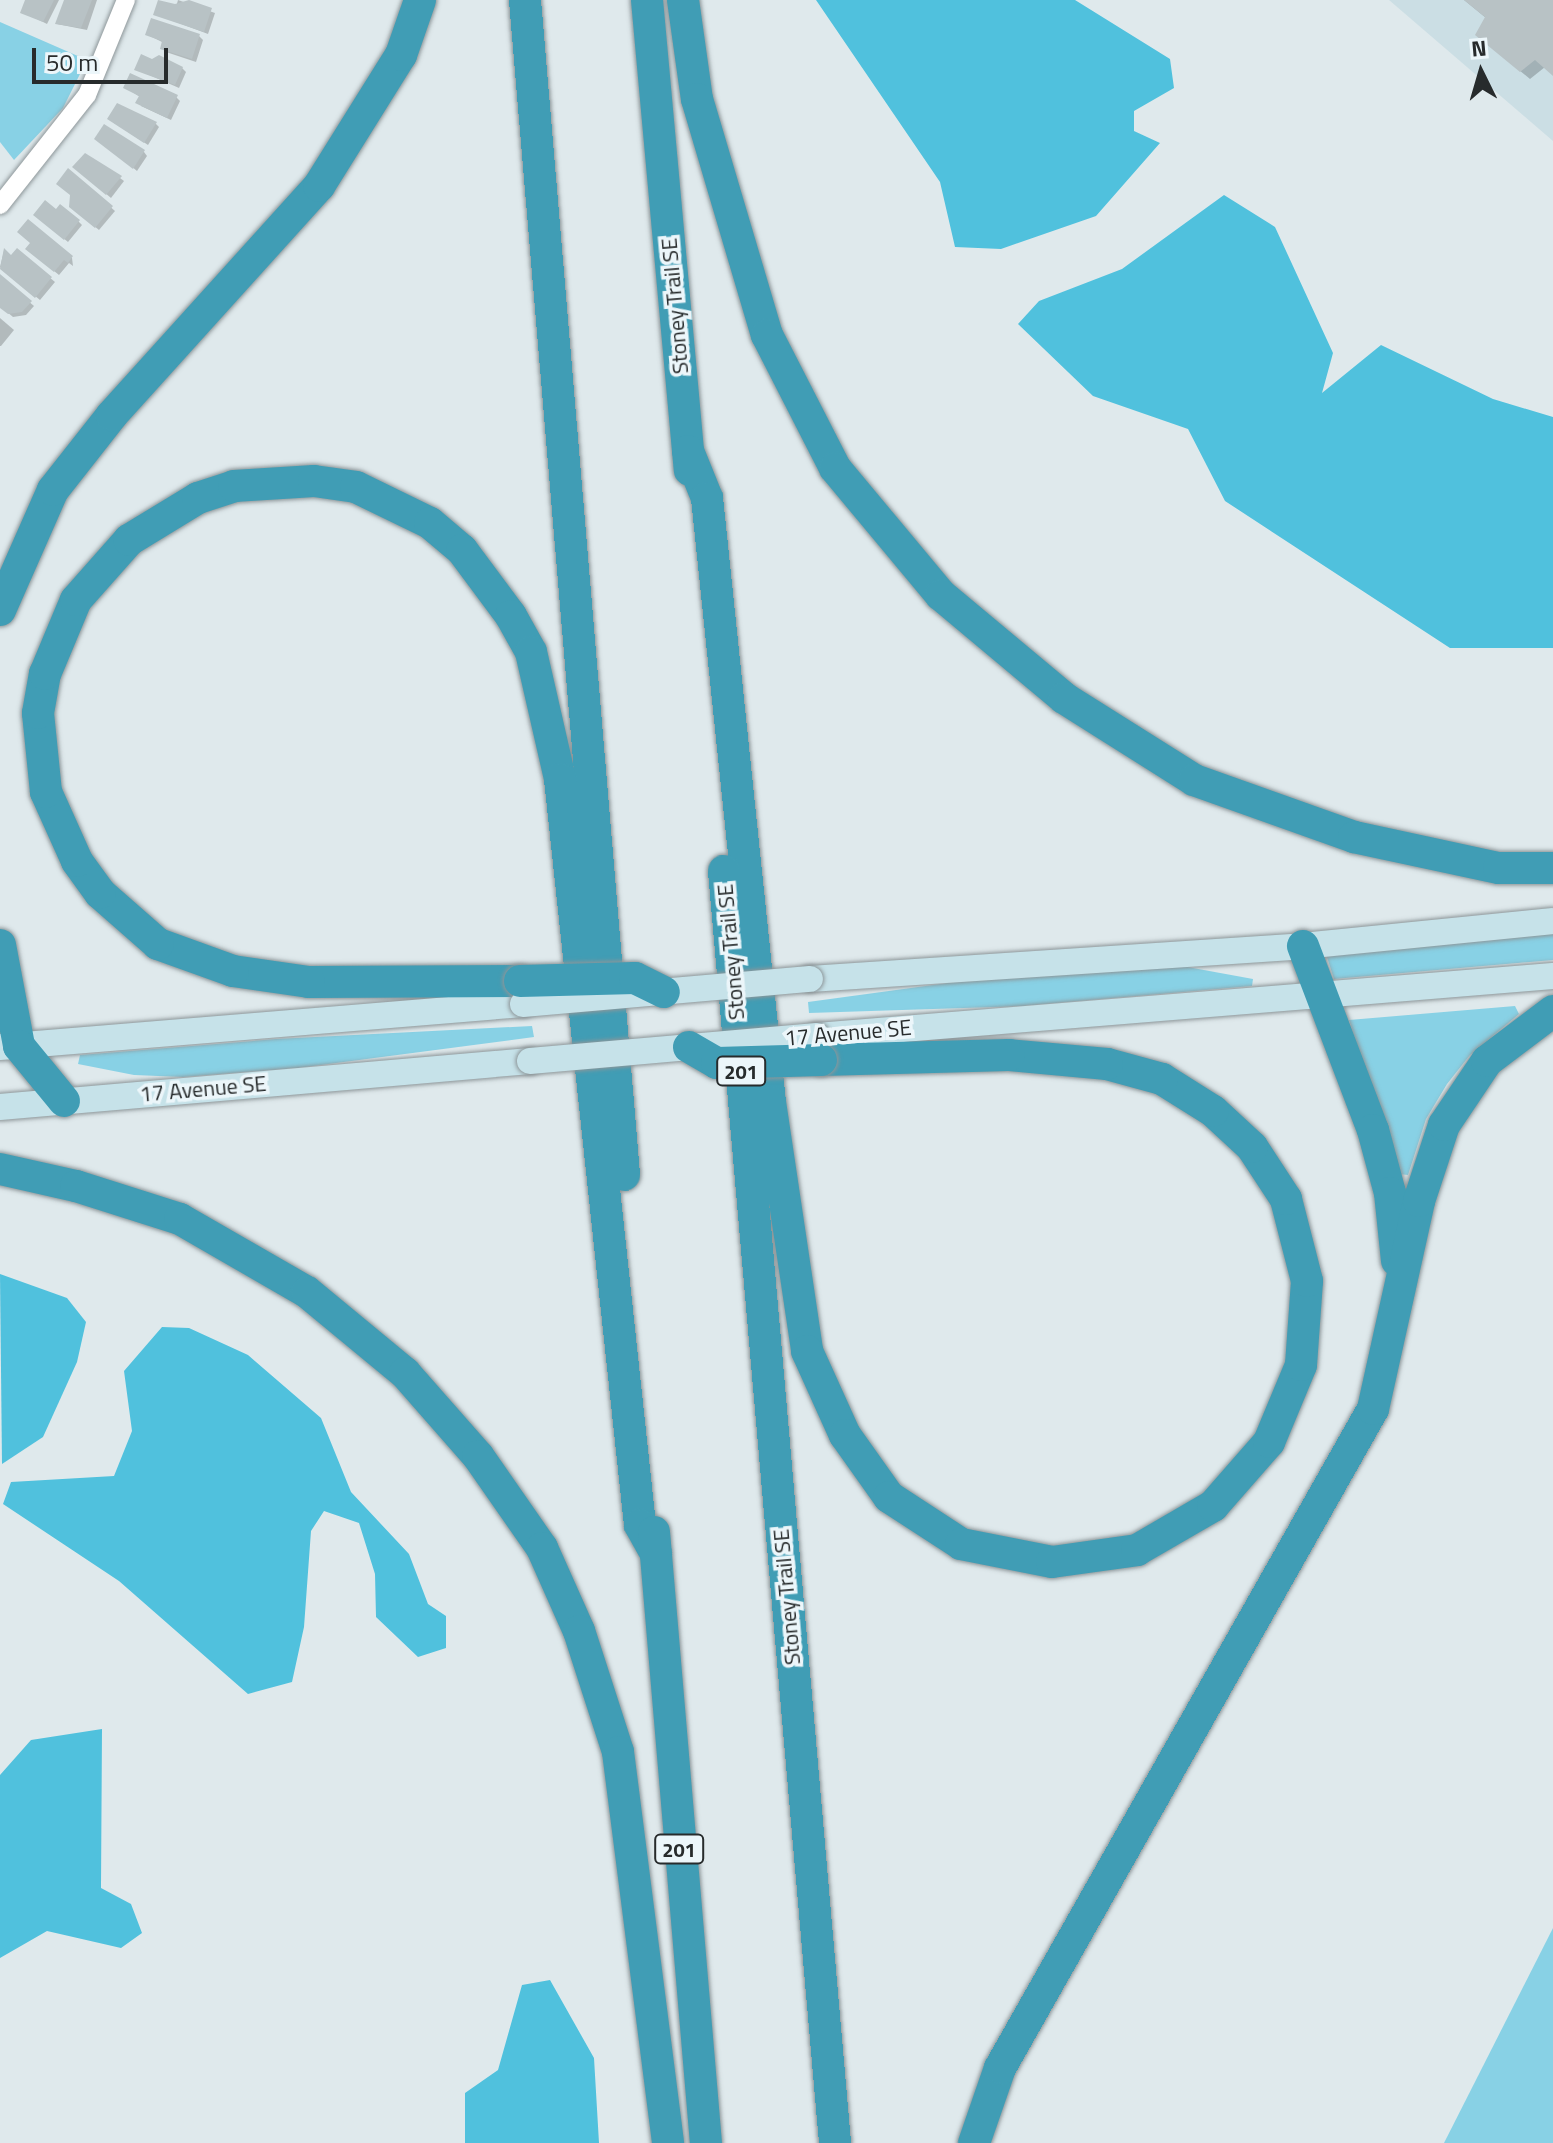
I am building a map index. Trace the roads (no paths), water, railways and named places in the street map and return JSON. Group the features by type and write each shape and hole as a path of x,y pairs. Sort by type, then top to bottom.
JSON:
{"highway":[{"path":"0,610 53,490 112,415 319,186 401,55 420,0"},
{"name":"201","path":"525,0 706,2143"},
{"name":"Stoney Trail SE","path":"647,0 835,2143"},
{"path":"683,0 697,99 767,335 835,468 941,595 1064,698 1194,780 1354,837 1499,868 1553,868"},
{"path":"688,451 707,498 770,1102 807,1351 845,1435 889,1497 961,1544 1052,1562 1137,1550 1213,1506 1269,1442 1301,1365 1307,1281 1286,1199 1252,1147 1213,1111 1162,1079 1107,1064 1009,1055 819,1048 717,1063 689,1047"},
{"path":"656,1554 640,1525 560,779 531,652 504,605 462,550 430,523 356,487 274,480 234,486 198,498 129,540 76,600 45,674 38,713 38,754 46,792 77,861 100,893 158,944 233,971 309,982 522,992 635,978 664,992"},
{"path":"0,945 9,1047 64,1101"},
{"path":"1303,946 1325,996 1390,1193 1398,1312"},
{"path":"974,2143 1000,2068 1373,1409 1398,1312 1419,1201 1444,1125 1487,1061 1553,1011"},
{"path":"0,1169 76,1186 180,1219 307,1292 405,1373 478,1456 542,1548 579,1631 618,1752 668,2143"}],"main road":[{"path":"664,992 810,979 1303,946 1553,921"},
{"name":"17 Avenue SE","path":"819,1048 1553,976"},
{"path":"9,1047 522,992"},
{"name":"17 Avenue SE","path":"0,1107 689,1047"}],"street":[{"path":"0,205 87,95 126,0"}]}
